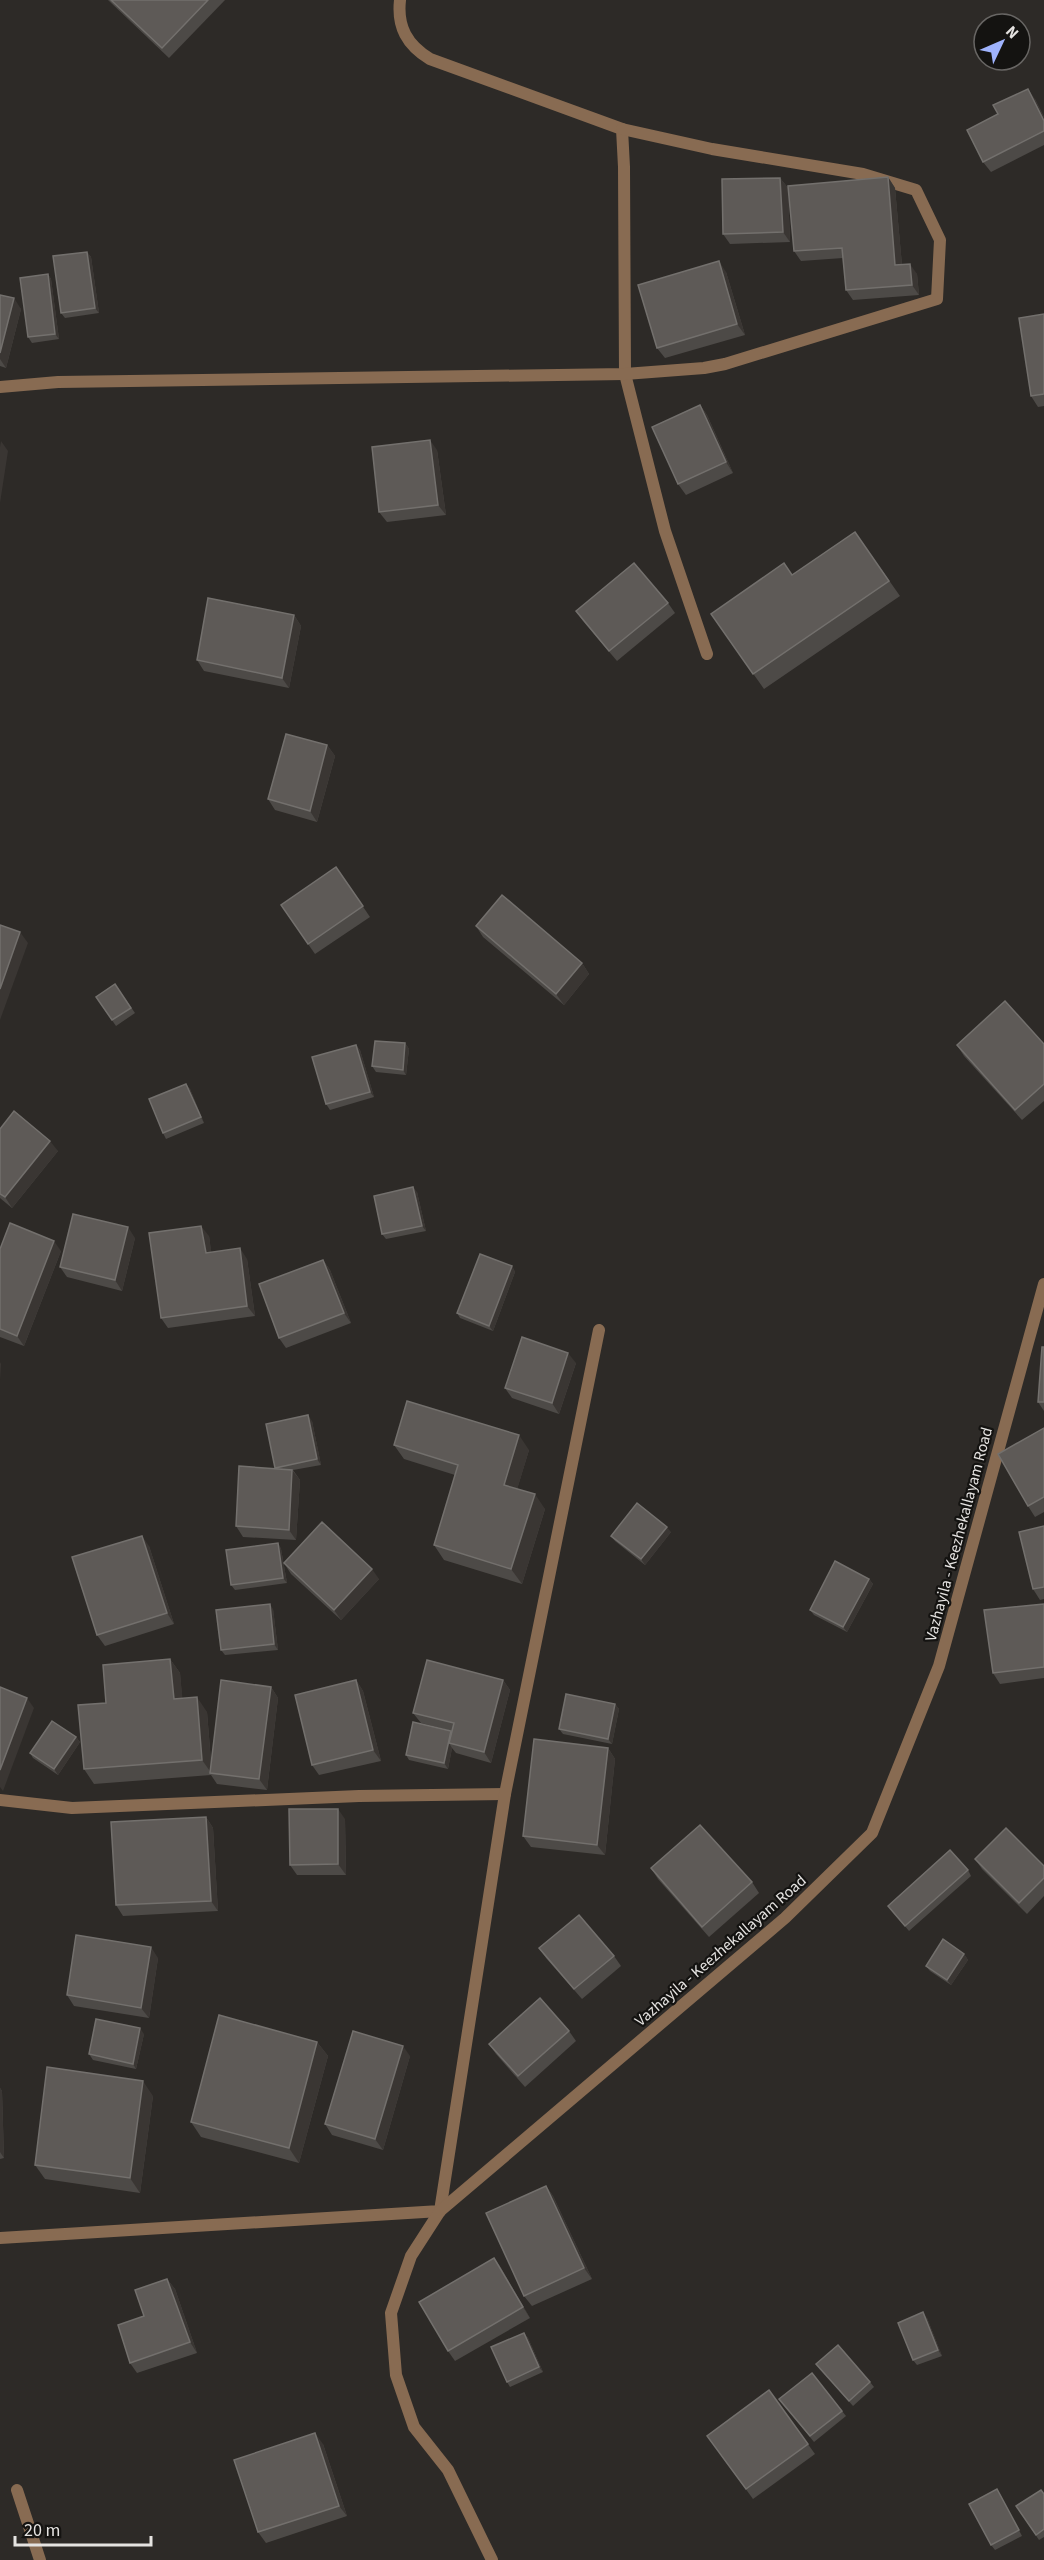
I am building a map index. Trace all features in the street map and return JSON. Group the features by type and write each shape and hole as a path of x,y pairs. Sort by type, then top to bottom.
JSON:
{"street":[{"path":"0,387 58,382 626,374 704,368 725,364 937,298 940,240 915,189 863,174 712,149 622,129 430,59 412,47 408,40 399,14 400,0"},
{"path":"622,129 626,374 665,531 707,654"},
{"name":"Vazhayila - Keezhekallayam Road","path":"492,2560 448,2470 414,2427 396,2375 392,2313 411,2256 440,2211 785,1918 872,1833 939,1666 1044,1284"},
{"path":"0,2238 440,2211 505,1794 599,1330"},
{"path":"0,1800 72,1808 359,1796 505,1794"},
{"path":"17,2490 40,2560"}],"building":[{"path":"111,0 208,0 162,48"},
{"path":"1028,89 1044,121 1044,131 983,162 967,130 998,114 993,105"},
{"path":"888,177 895,265 910,264 912,285 846,290 842,248 794,251 788,186"},
{"path":"780,178 783,232 723,234 722,179"},
{"path":"87,252 95,308 61,313 53,256"},
{"path":"719,261 737,324 657,348 638,285"},
{"path":"48,274 55,334 28,337 20,278"},
{"path":"0,295 14,298 0,353"},
{"path":"1044,314 1044,394 1031,396 1019,318"},
{"path":"700,405 726,462 678,484 652,427"},
{"path":"430,440 438,505 379,512 372,447"},
{"path":"855,532 889,581 753,674 711,614 784,563 792,575"},
{"path":"634,563 668,603 609,651 576,611"},
{"path":"208,598 294,615 282,678 197,660"},
{"path":"286,734 327,745 310,811 268,799"},
{"path":"336,867 363,906 308,944 281,905"},
{"path":"502,895 582,963 556,994 476,926"},
{"path":"0,925 20,932 0,989"},
{"path":"115,984 131,1008 112,1020 96,997"},
{"path":"1005,1001 1044,1044 1044,1084 1015,1110 957,1045"},
{"path":"375,1041 405,1043 403,1070 372,1066"},
{"path":"356,1045 370,1092 326,1104 312,1057"},
{"path":"186,1084 201,1117 163,1133 149,1099"},
{"path":"14,1111 50,1141 5,1197 0,1194 0,1129"},
{"path":"413,1187 422,1226 382,1234 374,1196"},
{"path":"73,1214 128,1227 115,1280 60,1267"},
{"path":"10,1223 54,1241 17,1336 0,1329 0,1249"},
{"path":"201,1226 206,1253 240,1248 247,1306 161,1318 149,1233"},
{"path":"480,1254 512,1266 489,1326 457,1313"},
{"path":"323,1260 344,1313 279,1338 259,1284"},
{"path":"522,1337 568,1353 552,1403 505,1388"},
{"path":"1042,1347 1044,1347 1044,1402 1038,1402"},
{"path":"407,1401 519,1435 504,1485 535,1494 511,1569 434,1545 458,1465 394,1445"},
{"path":"308,1415 317,1459 275,1468 266,1424"},
{"path":"1044,1428 1044,1497 1028,1506 998,1454"},
{"path":"239,1466 292,1470 289,1530 236,1526"},
{"path":"637,1503 667,1527 641,1559 611,1536"},
{"path":"322,1522 372,1569 334,1610 284,1563"},
{"path":"1044,1526 1044,1587 1033,1589 1019,1532"},
{"path":"142,1536 167,1613 97,1635 72,1557"},
{"path":"278,1543 283,1578 231,1585 226,1550"},
{"path":"835,1561 869,1579 843,1627 810,1610"},
{"path":"270,1604 274,1644 221,1650 216,1610"},
{"path":"1044,1604 1044,1667 993,1673 984,1610"},
{"path":"170,1659 174,1699 197,1697 202,1760 84,1769 78,1705 106,1703 103,1665"},
{"path":"427,1660 503,1680 484,1752 449,1743 454,1723 413,1713"},
{"path":"221,1680 271,1687 259,1779 210,1773"},
{"path":"356,1680 373,1750 312,1765 295,1695"},
{"path":"0,1687 27,1698 0,1770"},
{"path":"566,1694 615,1704 608,1739 559,1729"},
{"path":"52,1721 76,1737 54,1769 30,1753"},
{"path":"413,1722 451,1731 444,1763 406,1755"},
{"path":"534,1739 608,1748 597,1845 523,1836"},
{"path":"289,1809 338,1809 338,1864 290,1865"},
{"path":"206,1817 211,1901 116,1905 111,1822"},
{"path":"700,1825 752,1882 702,1927 651,1868"},
{"path":"1006,1828 1044,1866 1044,1878 1019,1903 975,1859"},
{"path":"950,1850 968,1870 905,1926 888,1906"},
{"path":"579,1915 614,1956 574,1989 539,1948"},
{"path":"76,1935 151,1947 141,2008 67,1995"},
{"path":"943,1939 964,1954 947,1980 926,1966"},
{"path":"540,1998 569,2031 518,2076 489,2044"},
{"path":"219,2015 317,2042 289,2148 191,2122"},
{"path":"96,2019 140,2028 133,2064 89,2054"},
{"path":"353,2031 403,2046 375,2139 325,2124"},
{"path":"47,2067 143,2081 130,2178 35,2165"},
{"path":"546,2186 584,2268 524,2296 486,2213"},
{"path":"494,2258 523,2307 448,2351 419,2302"},
{"path":"167,2279 190,2342 130,2363 118,2325 144,2316 135,2290"},
{"path":"923,2312 938,2350 913,2360 898,2323"},
{"path":"524,2333 539,2367 507,2382 491,2347"},
{"path":"838,2345 870,2382 849,2401 816,2364"},
{"path":"812,2373 842,2411 810,2436 779,2399"},
{"path":"769,2390 808,2444 746,2489 707,2436"},
{"path":"315,2433 339,2506 258,2532 234,2460"},
{"path":"997,2489 1019,2530 991,2545 969,2504"},
{"path":"1041,2490 1044,2494 1044,2529 1036,2535 1016,2506"}]}
